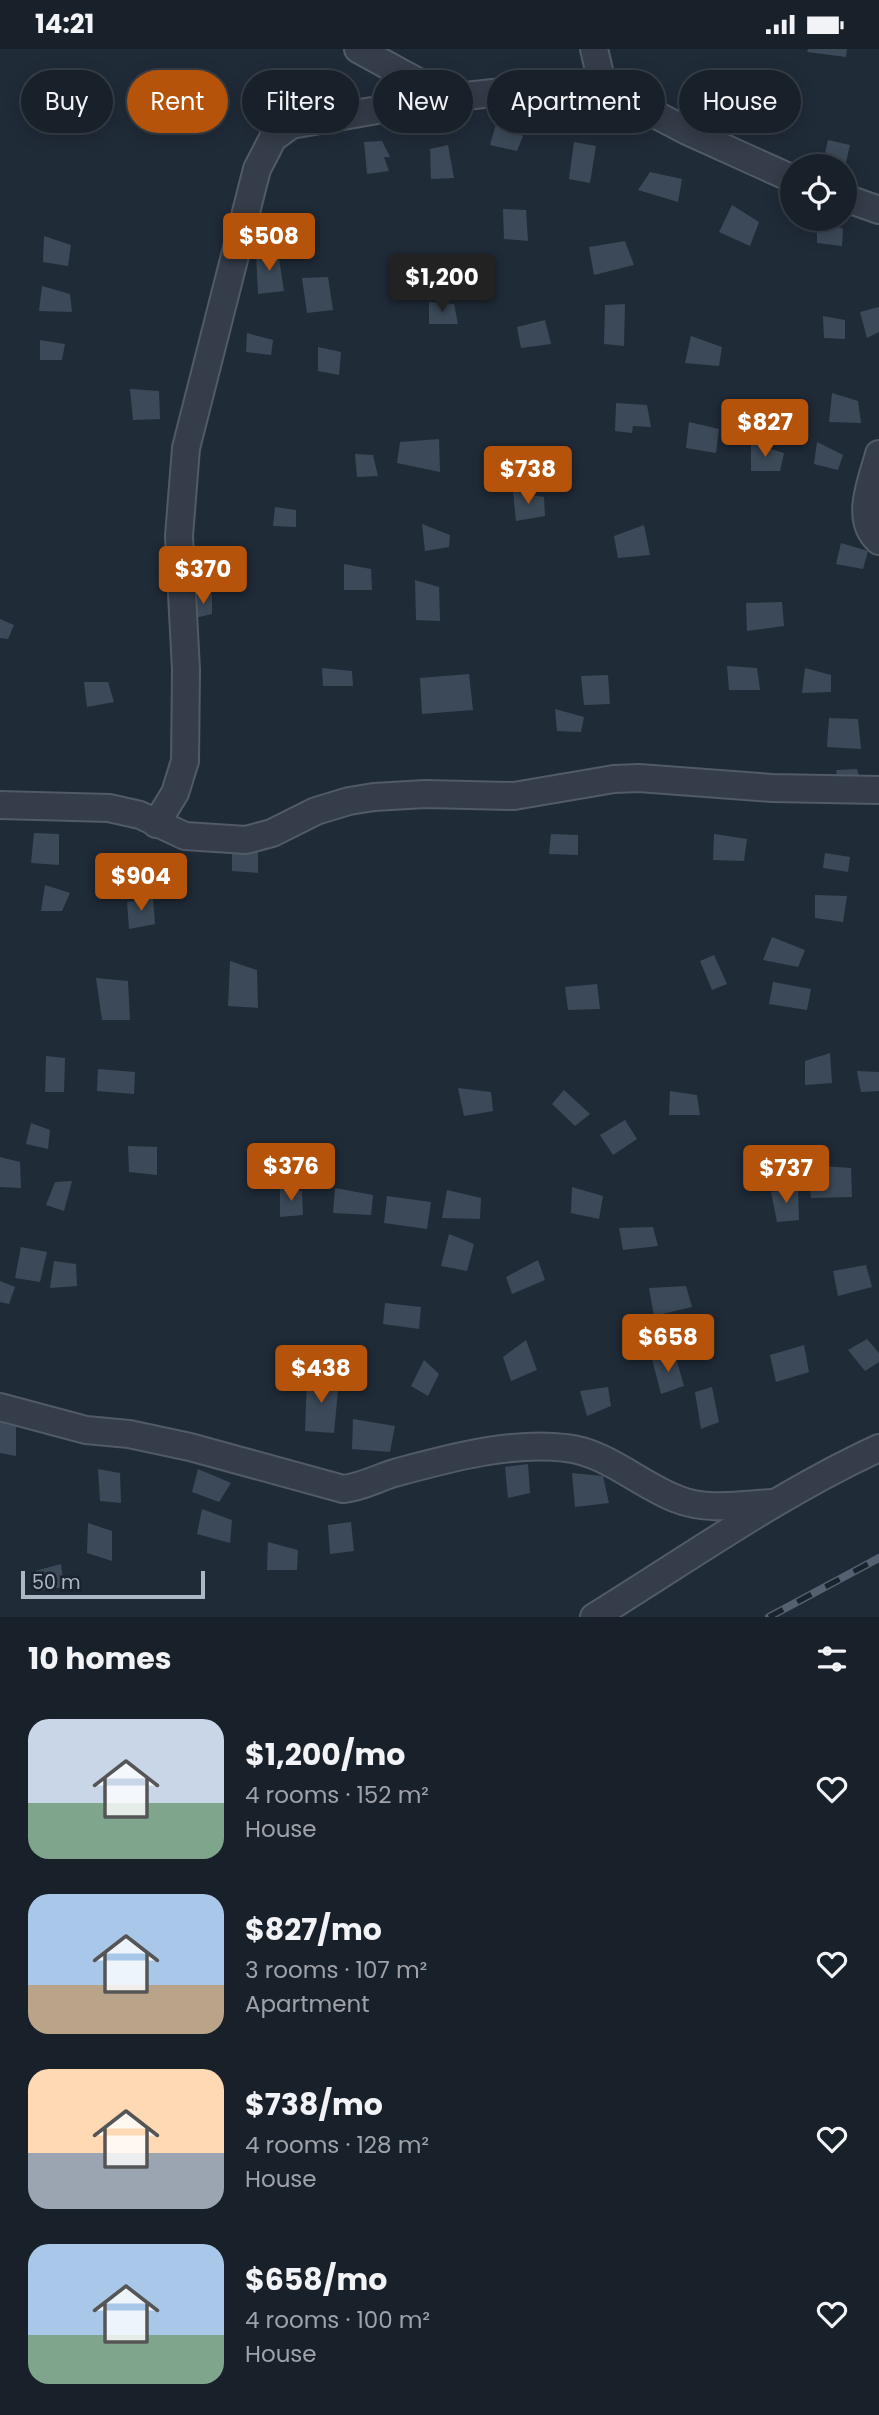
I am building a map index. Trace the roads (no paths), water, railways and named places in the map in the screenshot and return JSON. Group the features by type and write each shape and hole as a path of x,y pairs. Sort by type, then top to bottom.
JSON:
{"street":[{"path":"358,49 396,70"},
{"path":"594,49 599,70"},
{"path":"156,824 176,793 186,761 186,670 179,536 186,448 257,169 273,138 291,125 373,111"},
{"path":"665,119 780,173"},
{"path":"857,202 879,210"},
{"path":"879,454 866,506 866,523 879,541"},
{"path":"0,805 108,808 140,815 185,837 246,839 272,833 316,811 349,801 425,794 514,796 614,779 772,788 879,790"},
{"path":"0,1407 86,1430 129,1434 190,1447 343,1489 358,1487 396,1472 463,1457 536,1446 569,1448 591,1454 648,1487 701,1506 772,1503"},
{"path":"594,1617 715,1543 772,1503 879,1448"}],"railway":[{"path":"769,1617 879,1558"}]}
